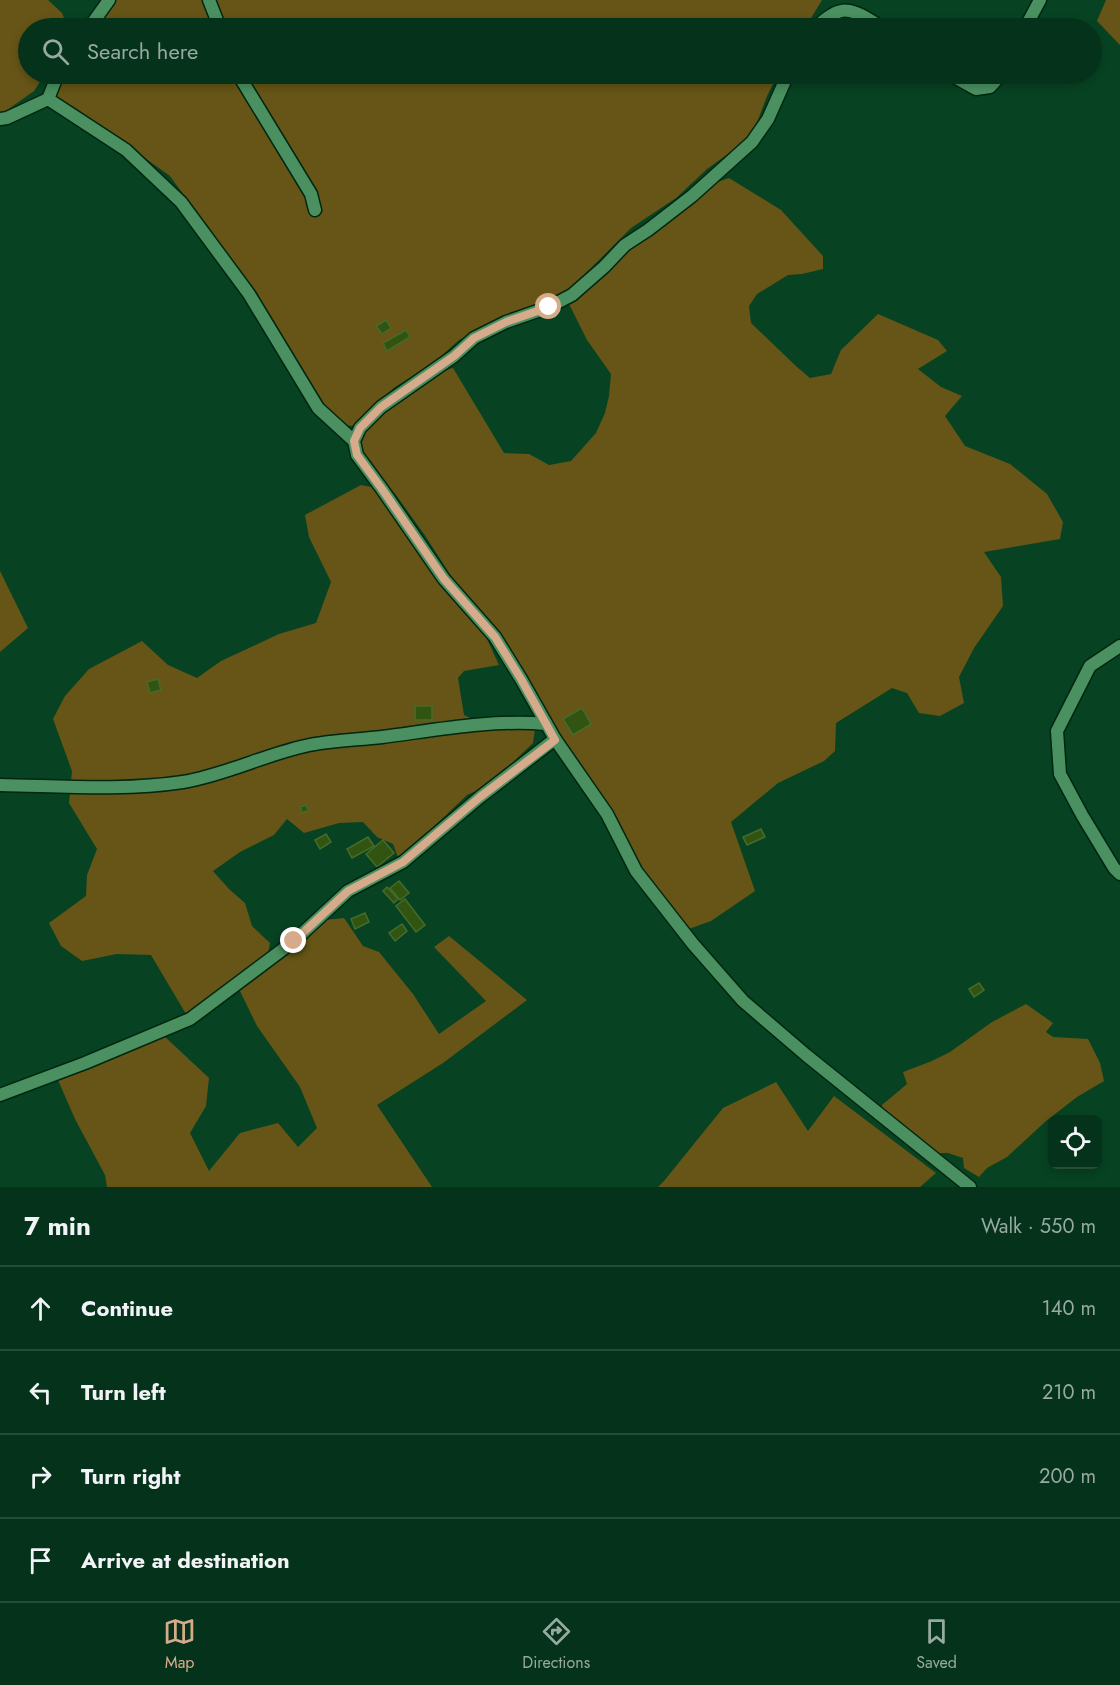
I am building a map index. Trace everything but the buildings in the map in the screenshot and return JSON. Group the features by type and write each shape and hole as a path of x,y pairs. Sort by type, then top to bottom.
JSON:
{"street":[{"path":"96,18 109,0"},
{"path":"209,0 215,18"},
{"path":"1030,18 1040,0"},
{"path":"826,18 844,10 866,18"},
{"path":"0,119 48,99 54,84"},
{"path":"244,84 311,194 315,210"},
{"path":"354,441 360,428 381,407 454,356 474,338 506,322 549,307 573,295 625,245 693,196 752,142 768,119 784,84"},
{"path":"966,84 976,89 990,87 993,84"},
{"path":"48,99 126,150 181,202 249,294 318,408 354,441 357,455 444,579 495,637 555,740 607,814 636,871 693,944 743,1001 806,1055 970,1187"},
{"path":"1120,646 1090,666 1057,731 1060,774 1087,824 1120,874"},
{"path":"0,785 122,787 181,782 212,776 307,745 465,727 523,722 546,724"},
{"path":"0,1095 85,1063 190,1019 294,941 348,891 403,862 480,797 555,740"}],"shaded area":[{"path":"0,0 48,0 62,13 64,18 18,18 18,84 39,84 34,91 0,115"},
{"path":"113,0 822,0 811,18 100,18"},
{"path":"1106,0 1120,0 1120,45 1102,26 1102,18 1098,18"},
{"path":"60,84 773,84 755,128 743,143 707,169 676,198 631,228 568,291 459,340 431,365 395,387 366,412 354,426 341,425 328,411 259,297 170,176 74,107 54,97"},
{"path":"729,178 781,210 823,256 823,269 788,275 757,294 749,306 751,323 810,378 831,374 841,350 878,314 938,340 947,351 918,369 941,387 962,396 945,416 965,446 1010,464 1047,494 1063,522 1060,539 984,552 1001,577 1003,606 974,648 959,677 964,703 940,716 919,713 907,693 892,688 836,723 835,751 824,761 778,783 731,822 755,891 711,921 686,930 670,905 637,867 633,851 618,822 424,534 366,459 359,442 365,429 387,407 432,374 453,368 504,453 529,454 549,465 571,461 596,433 605,413 611,374 587,340 569,304 628,247 712,184"},
{"path":"361,485 376,488 459,604 487,639 499,665 464,671 458,678 464,715 492,729 535,728 533,743 489,785 467,795 399,860 393,844 377,837 363,822 339,823 304,833 287,819 274,835 240,852 213,871 245,903 252,926 270,943 268,954 186,1014 151,955 117,954 82,961 61,946 49,923 86,896 87,875 97,849 69,803 72,771 53,719 65,696 89,669 142,641 168,665 197,678 221,661 279,634 316,623 331,582 309,537 305,515"},
{"path":"0,571 28,628 0,652"},
{"path":"344,918 363,946 379,952 413,994 439,1034 486,1001 434,947 449,936 527,1000 443,1063 377,1105 432,1187 107,1187 105,1175 75,1119 58,1080 163,1035 209,1078 206,1106 190,1133 209,1171 240,1133 278,1123 298,1147 317,1128 300,1087 257,1026 238,987 325,920"},
{"path":"1026,1004 1053,1023 1046,1032 1053,1037 1088,1039 1100,1063 1104,1081 1077,1097 1054,1115 1048,1115 1048,1119 1007,1157 987,1168 979,1177 964,1168 963,1158 948,1153 933,1153 882,1111 882,1105 907,1084 903,1072 950,1052 992,1022"},
{"path":"776,1082 808,1131 834,1096 936,1173 920,1187 658,1187 723,1108"}],"route":[{"path":"294,941 348,891 403,862 480,797 555,740 495,637 444,579 357,455 354,441 360,428 381,407 454,356 474,338 506,322 549,307"}]}
